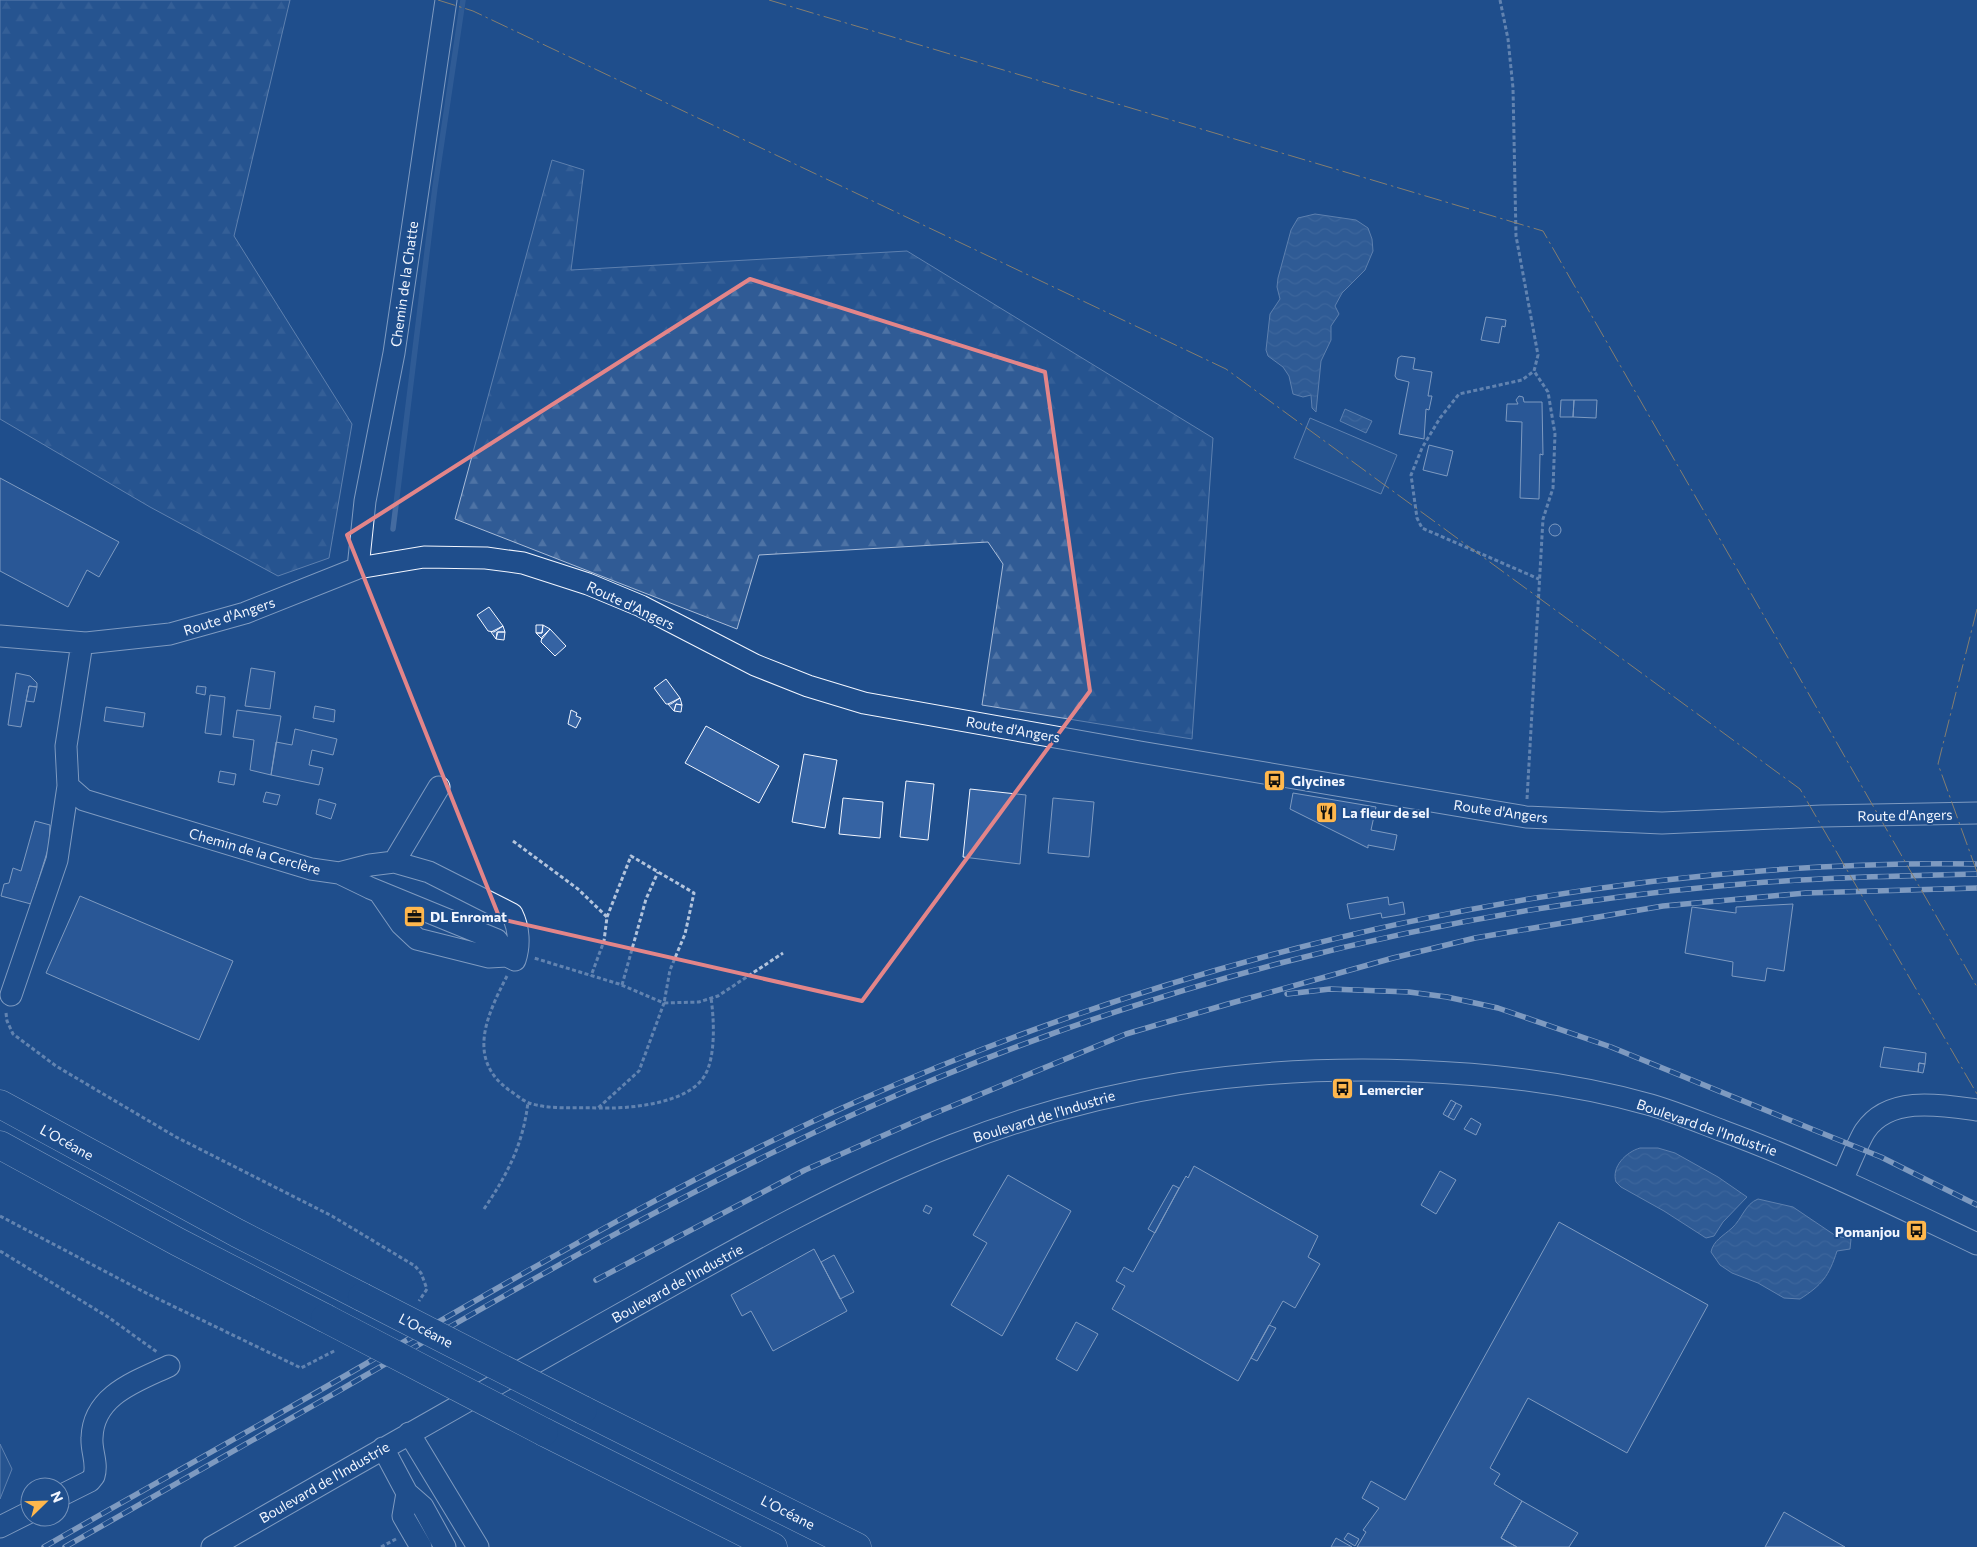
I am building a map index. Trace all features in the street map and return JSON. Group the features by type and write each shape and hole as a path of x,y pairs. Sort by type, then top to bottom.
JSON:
{"highway":[{"name":"L’Océane","path":"0,1104 219,1224 583,1410 857,1547"},
{"path":"0,1145 161,1233 544,1432 773,1547"}],"street":[{"name":"Chemin de la Chatte","path":"358,568 366,501 394,353 446,0"},
{"name":"Route d'Angers","path":"0,636 84,643 170,634 245,614 358,568 424,557 486,558 523,564 580,581 641,606 754,665 808,686 864,703 1526,817 1662,823 1822,816 1977,813"},
{"path":"11,995 57,860 68,786 66,746 84,643"},
{"name":"Chemin de la Cerclère","path":"68,786 84,800 285,862 339,874 370,865 394,862 429,872 512,914 517,924 513,956"},
{"path":"394,862 439,787"},
{"path":"339,874 497,940 513,956"},
{"path":"379,892 401,924 417,939 489,957 513,956"},
{"name":"Boulevard de l'Industrie","path":"212,1547 409,1433 718,1259 835,1197 894,1169 1017,1122 1114,1095 1188,1080 1283,1071 1370,1070 1457,1073 1530,1080 1595,1091 1655,1106 1778,1152 1977,1244"},
{"path":"1842,1180 1866,1130 1879,1118 1903,1107 1930,1104 1977,1110"},
{"path":"70,1491 90,1481 94,1476 93,1428 106,1402 120,1390 169,1366"},
{"path":"409,1433 478,1547"},
{"path":"383,1448 407,1492 423,1507 446,1547"},
{"path":"407,1492 403,1516 421,1547"},
{"path":"0,1527 20,1517"}],"path":[{"path":"1500,0 1508,39 1513,88 1516,236 1538,355 1534,371 1522,380 1459,394 1440,418 1422,448 1411,475 1417,518 1422,528 1539,579"},
{"path":"1526,817 1543,519 1553,488 1555,434 1548,392 1534,371"},
{"path":"513,841 578,889 607,918"},
{"path":"591,976 604,941 607,918 631,856 694,893 686,934 670,970 664,1003 639,1071 598,1108"},
{"path":"622,985 646,899 658,872"},
{"path":"711,998 713,1012 712,1051 705,1075 682,1096 628,1109 560,1107 528,1102 501,1084 485,1062 484,1036 486,1027 494,1001 513,956 622,985 664,1003 681,1004 718,996 783,952"},
{"path":"484,1209 508,1172 525,1124 528,1102"},
{"path":"0,1251 108,1317 156,1350 169,1366"},
{"path":"380,1547 400,1536"}],"highlighted area":[{"path":"750,279 1045,372 1090,691 862,1001 500,919 347,535"}],"green space":[{"path":"0,0 290,0 234,236 352,424 329,558 278,576 150,507 0,419"},
{"path":"552,160 584,170 571,270 907,251 1213,438 1192,739 982,705 1003,564 988,542 759,555 737,629 455,519"},
{"path":"1310,418 1397,455 1381,494 1294,458"},
{"path":"0,1444 12,1469 0,1499"}],"water":[{"path":"1315,214 1356,220 1368,228 1372,239 1373,251 1365,270 1342,293 1335,306 1339,314 1331,326 1331,340 1321,361 1316,412 1312,408 1311,395 1303,397 1293,394 1289,376 1283,367 1268,356 1266,350 1270,314 1280,299 1277,287 1278,278 1291,230 1298,218"},
{"path":"1345,409 1372,421 1366,433 1340,421"},
{"path":"1640,1148 1658,1148 1675,1153 1718,1177 1747,1197 1723,1222 1714,1236 1706,1238 1664,1211 1621,1187 1616,1182 1616,1171 1621,1161 1630,1153"},
{"path":"1758,1199 1793,1207 1836,1236 1851,1239 1850,1249 1837,1251 1824,1279 1800,1299 1784,1298 1758,1283 1732,1273 1720,1265 1711,1252 1716,1242 1732,1228 1750,1204"}],"building":[{"path":"1486,317 1506,320 1505,327 1502,326 1499,343 1481,340"},
{"path":"1401,356 1415,358 1413,369 1432,372 1428,396 1432,396 1429,410 1426,409 1424,439 1399,434 1409,382 1397,379 1395,376 1398,358"},
{"path":"1519,396 1523,397 1524,402 1542,402 1543,455 1540,454 1539,499 1520,498 1522,422 1506,421 1507,404 1518,404 1516,400"},
{"path":"1561,400 1574,400 1573,417 1560,417"},
{"path":"1574,400 1597,400 1596,418 1573,417"},
{"path":"1429,445 1453,451 1447,476 1423,470"},
{"path":"0,478 119,542 99,577 87,570 68,607 0,571"},
{"path":"1555,524 1561,530 1555,536 1549,530"},
{"path":"489,607 503,626 494,632 488,631 477,615"},
{"path":"536,625 543,625 542,633 536,633"},
{"path":"543,625 550,629 542,639 536,633 542,633"},
{"path":"503,626 505,632 498,632 496,639 491,632"},
{"path":"550,629 566,646 555,656 541,642 542,637"},
{"path":"497,632 505,632 504,640 496,639"},
{"path":"251,668 275,672 270,709 245,706"},
{"path":"16,673 30,676 37,683 37,687 29,686 21,727 8,725"},
{"path":"666,679 680,698 671,704 666,704 654,688"},
{"path":"29,686 37,687 34,702 26,701"},
{"path":"197,686 206,687 205,695 196,693"},
{"path":"210,695 225,697 221,735 205,733"},
{"path":"680,698 682,705 676,704 674,711 668,704"},
{"path":"676,704 682,705 681,712 674,711"},
{"path":"315,706 335,710 334,722 313,718"},
{"path":"106,707 145,713 143,727 104,721"},
{"path":"237,710 281,716 271,775 250,770 254,740 233,737"},
{"path":"571,710 577,713 576,716 581,718 576,728 568,724"},
{"path":"706,726 779,766 759,803 685,763"},
{"path":"295,729 337,739 333,755 312,750 309,765 323,768 319,785 271,775 276,742 292,745"},
{"path":"804,754 837,760 825,828 792,822"},
{"path":"220,771 236,774 234,785 218,782"},
{"path":"906,781 934,784 928,840 900,837"},
{"path":"970,789 1026,795 1020,864 963,857"},
{"path":"266,792 280,795 277,805 263,802"},
{"path":"1293,793 1376,807 1371,830 1397,835 1394,850 1368,845 1368,848 1290,809"},
{"path":"843,798 883,802 880,838 839,834"},
{"path":"1053,798 1094,802 1089,857 1048,853"},
{"path":"319,799 336,804 331,819 316,814"},
{"path":"35,821 50,825 49,846 31,904 1,896 4,884 9,883 13,868 21,871"},
{"path":"80,896 233,961 199,1040 46,973"},
{"path":"1388,897 1389,905 1403,902 1405,914 1382,918 1381,913 1350,919 1347,904"},
{"path":"1793,904 1784,971 1767,968 1765,981 1732,976 1733,962 1685,953 1692,907 1736,913 1736,907"},
{"path":"1884,1047 1926,1053 1925,1064 1919,1063 1918,1072 1880,1067"},
{"path":"1919,1063 1925,1064 1923,1073 1918,1072"},
{"path":"1451,1100 1456,1103 1448,1117 1443,1114"},
{"path":"1456,1103 1462,1106 1454,1120 1448,1117"},
{"path":"1471,1118 1481,1124 1476,1135 1464,1129"},
{"path":"1194,1166 1318,1236 1308,1257 1320,1264 1295,1308 1283,1301 1238,1381 1112,1309 1125,1286 1116,1281 1124,1267 1133,1272 1186,1176 1188,1178"},
{"path":"1440,1171 1456,1180 1436,1214 1421,1205"},
{"path":"1008,1175 1071,1211 1002,1336 951,1305 987,1243 973,1235"},
{"path":"1173,1185 1179,1188 1155,1233 1148,1229"},
{"path":"926,1205 932,1208 929,1214 923,1211"},
{"path":"1559,1222 1708,1305 1627,1453 1528,1398 1490,1468 1500,1474 1494,1484 1522,1501 1501,1538 1517,1547 1357,1547 1366,1532 1363,1530 1379,1508 1362,1498 1371,1481 1405,1500"},
{"path":"814,1249 847,1311 773,1351 751,1311 742,1316 731,1295"},
{"path":"834,1255 854,1292 840,1299 821,1262"},
{"path":"1076,1322 1098,1334 1077,1371 1056,1359"},
{"path":"1269,1325 1276,1328 1257,1361 1251,1358"},
{"path":"1522,1501 1578,1533 1569,1547 1517,1547 1501,1538"},
{"path":"1784,1512 1845,1547 1765,1547"},
{"path":"1348,1533 1359,1539 1355,1546 1344,1539"},
{"path":"1336,1538 1352,1547 1331,1547"}],"waterway":[{"path":"393,529 435,187 463,0"}],"railway":[{"path":"44,1547 608,1226 733,1160 860,1100 992,1045 1127,997 1266,956 1406,922 1548,896 1691,877 1834,866 1977,864"},
{"path":"65,1547 484,1307 671,1204 798,1140 863,1110 965,1067 1069,1028 1175,993 1282,963 1390,937 1499,915 1609,898 1751,883 1977,874"},
{"path":"596,1280 805,1170 923,1118 1126,1034 1228,1004 1393,958 1475,938 1663,906 1806,893 1977,888"},
{"path":"1287,994 1330,989 1409,992 1447,997 1498,1008 1611,1047 1881,1157 1977,1205"}],"power":[{"path":"438,0 473,11 1226,369 1800,789 1977,1094"},
{"path":"769,0 1543,231 1977,987"},
{"path":"1977,609 1938,764 1977,872"}],"place":[{"name":"Glycines","path":"1275,780"},
{"name":"La fleur de sel","path":"1326,812"},
{"name":"DL Enromat","path":"414,916"},
{"name":"Lemercier","path":"1343,1089"},
{"name":"Pomanjou","path":"1916,1231"}]}
